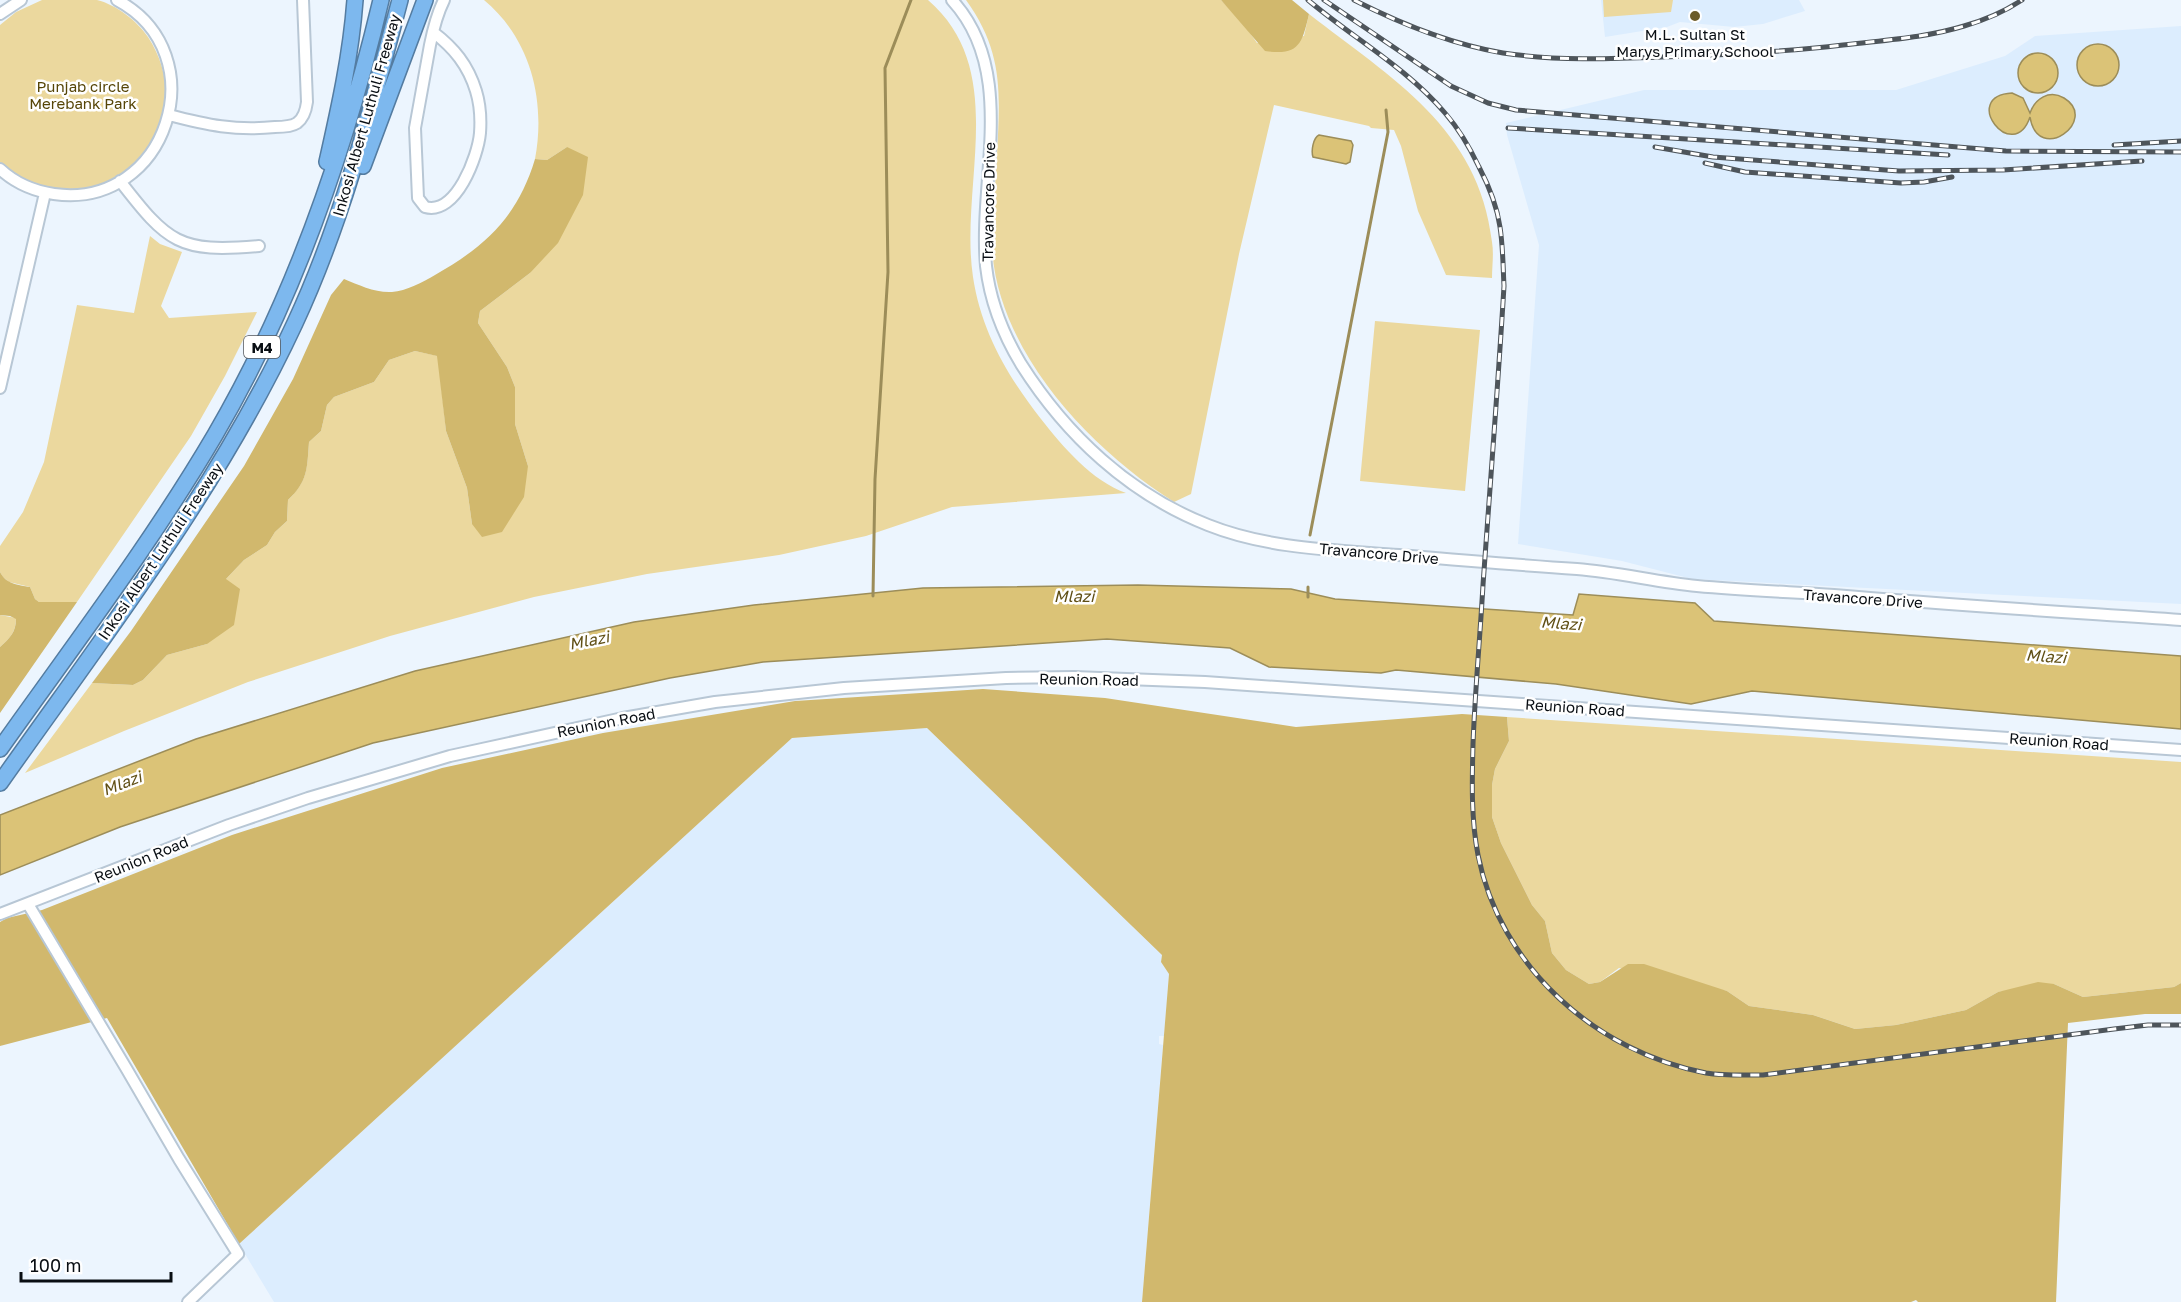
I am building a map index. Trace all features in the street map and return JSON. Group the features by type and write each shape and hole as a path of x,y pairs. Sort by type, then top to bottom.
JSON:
{"highway":[{"path":"322,204 353,28 355,0"},
{"name":"Inkosi Albert Luthuli Freeway","path":"0,749 168,510 216,433 271,328 322,204 348,126 381,0"},
{"name":"Inkosi Albert Luthuli Freeway","path":"0,783 191,512 272,370 317,273 356,159 400,0"},
{"path":"317,273 385,112 425,0"}],"street":[{"path":"0,169 16,181 45,193 76,195 91,193 120,181 149,156 160,140 169,115 172,80 165,53 151,29 142,18 117,0"},
{"path":"169,115 213,127 252,130 289,126 298,122 305,113 307,102 303,0"},
{"path":"433,32 455,51 470,75 477,96 480,126 475,156 460,187 446,203 431,209 425,207 418,198 415,138 420,93 433,32 444,0"},
{"name":"Travancore Drive","path":"952,0 974,33 984,59 988,78 990,123 985,225 986,266 991,296 1006,335 1021,363 1044,396 1087,447 1125,479 1178,512 1233,533 1290,546 1610,572 1692,585 2181,620"},
{"path":"0,14 14,2"},
{"path":"120,181 155,225 177,240 204,248 259,246"},
{"path":"0,388 45,193"},
{"name":"Reunion Road","path":"0,914 229,825 379,776 450,756 574,728 715,702 844,688 1006,678 1074,677 1205,682 2181,750"},
{"path":"28,904 238,1254 188,1302"}],"shaded area":[{"path":"1221,0 1292,0 1309,14 1301,40 1297,46 1285,52 1265,51"},
{"name":"M.L. Sultan St Marys Primary School","path":"1601,0 1799,0 1805,11 1763,24 1734,27 1680,22 1667,27 1605,37"},
{"path":"2181,26 2181,604 1692,579 1622,561 1518,544 1539,245 1507,135 1506,123 1644,90 1896,90 2005,56 2035,36"},
{"path":"567,147 588,157 583,195 558,243 530,273 480,311 478,323 507,367 515,387 515,424 528,466 524,497 502,532 482,537 472,524 467,488 446,431 437,356 415,351 389,360 374,382 334,397 327,405 321,431 309,442 307,467 303,480 288,500 287,521 275,532 267,545 244,560 226,579 240,589 234,625 207,644 167,655 143,680 133,685 92,683 131,631 244,466 293,379 331,295 344,279 373,290 392,292 409,288 435,275 470,253 498,228 519,197 535,159 547,160"},
{"path":"0,572 17,585 30,587 35,599 39,602 77,602 0,713 0,647 12,634 16,619 0,615"},
{"path":"983,689 1105,698 1296,727 1462,714 1507,717 1509,741 1495,769 1492,785 1492,817 1501,843 1532,905 1545,921 1552,953 1566,970 1589,984 1600,982 1628,964 1644,964 1727,991 1749,1006 1813,1015 1855,1029 1896,1025 1966,1010 1998,992 2038,982 2054,984 2083,997 2174,987 2181,983 2181,1014 2145,1014 2068,1023 2056,1302 1918,1302 1916,1300 1911,1302 1142,1302 1169,974 1161,962 1162,955 927,728 792,738 239,1244 107,1018 0,1046 0,922 7,918 42,910 232,835 442,768 603,733 795,701"},
{"path":"927,728 1162,955 1161,962 1169,974 1164,1036 1159,1036 1159,1044 1163,1045 1142,1302 274,1302 239,1244 792,738"}],"green space":[{"name":"Punjab circle Merebank Park","path":"42,0 97,0 119,10 138,25 148,37 164,75 164,111 151,143 128,168 99,185 66,191 32,184 0,162 0,25 16,12"},
{"path":"484,0 928,0 953,28 968,60 975,94 976,130 970,241 977,297 989,335 1018,387 1059,441 1090,472 1113,488 1126,493 952,507 866,536 779,555 647,574 534,597 390,636 248,682 25,773 92,683 133,685 143,680 167,655 207,644 226,579 244,560 267,545 275,532 287,521 288,500 303,480 307,467 309,442 321,431 327,405 334,397 374,382 389,360 415,351 438,356 446,431 467,488 472,524 528,466 515,424 515,387 507,367 478,323 480,311 530,273 567,147 547,160 535,159 538,115 531,72 524,52 513,33"},
{"path":"966,0 1221,0 1243,23 1257,43 1304,36 1309,14 1400,84 1450,137 1469,167 1484,202 1493,246 1492,278 1446,275 1418,211 1401,146 1394,130 1371,128 1274,105 1239,254 1191,494 1174,502 1111,455 1081,426 1030,360 1011,324 998,287 992,248 999,112 997,74 987,38"},
{"path":"1603,0 1673,0 1671,12 1604,17"},
{"path":"150,236 160,244 182,252 161,306 169,318 257,312 225,376 191,436 77,602 39,602 35,599 30,587 9,582 3,577 0,572 0,546 23,512 44,462 77,305 134,313"},
{"path":"1375,321 1480,330 1465,491 1360,481"},
{"path":"0,615 16,618 12,634 0,647"},
{"path":"1507,717 2181,762 2181,983 2174,987 2083,997 2054,984 1998,992 1966,1010 1896,1025 1855,1029 1813,1015 1749,1006 1727,991 1619,968 1600,982 1589,984 1566,970 1552,953 1545,921 1532,905 1501,843 1492,817 1492,785 1495,769 1509,741"}],"water":[{"path":"2098,44 2106,45 2113,50 2118,57 2118,73 2113,80 2106,85 2098,86 2090,85 2083,80 2078,73 2077,65 2078,57 2083,50 2090,45"},
{"path":"2038,53 2046,54 2052,59 2057,65 2057,81 2052,87 2046,92 2038,93 2030,92 2024,87 2019,81 2018,73 2019,65 2024,59 2030,54"},
{"path":"2012,93 2023,98 2030,113 2035,103 2043,97 2058,95 2064,98 2073,107 2075,117 2071,127 2064,134 2054,138 2044,138 2035,131 2030,117 2022,130 2013,134 2003,132 1990,115 1990,105 1997,97"},
{"path":"1319,135 1351,141 1353,145 1350,162 1346,164 1313,157 1313,145"},
{"name":"Mlazi","path":"1138,585 1291,589 1335,599 1573,615 1579,594 1695,603 1714,621 2181,656 2181,729 1752,691 1691,704 1556,684 1396,670 1381,673 1269,667 1230,648 1107,639 763,662 670,678 373,743 120,827 0,875 0,815 196,739 415,671 634,622 754,605 923,588"}],"waterway":[{"path":"873,596 875,479 888,272 885,68 911,0"},
{"path":"1310,535 1388,132 1386,110"},
{"path":"1308,587 1308,597"}],"railway":[{"path":"1308,0 1397,67 1445,113 1460,132 1476,160 1499,219 1504,286 1475,704 1473,814 1478,855 1490,896 1507,933 1531,968 1559,998 1591,1024 1627,1046 1666,1062 1720,1075 1763,1075 2114,1029 2148,1025 2181,1025"},
{"path":"1324,0 1451,86 1488,103 1516,110 2006,151 2181,152"},
{"path":"1354,0 1408,25 1445,39 1483,49 1523,56 1582,59 1753,53 1904,38 1972,24 2022,0"},
{"path":"1508,128 1948,155"},
{"path":"2114,145 2181,141"},
{"path":"1655,147 1713,157 1899,171 2003,170 2142,161"},
{"path":"1705,163 1745,172 1901,183 1952,177"}],"place":[{"name":"M.L. Sultan St Marys Primary School","path":"1695,16"}]}
